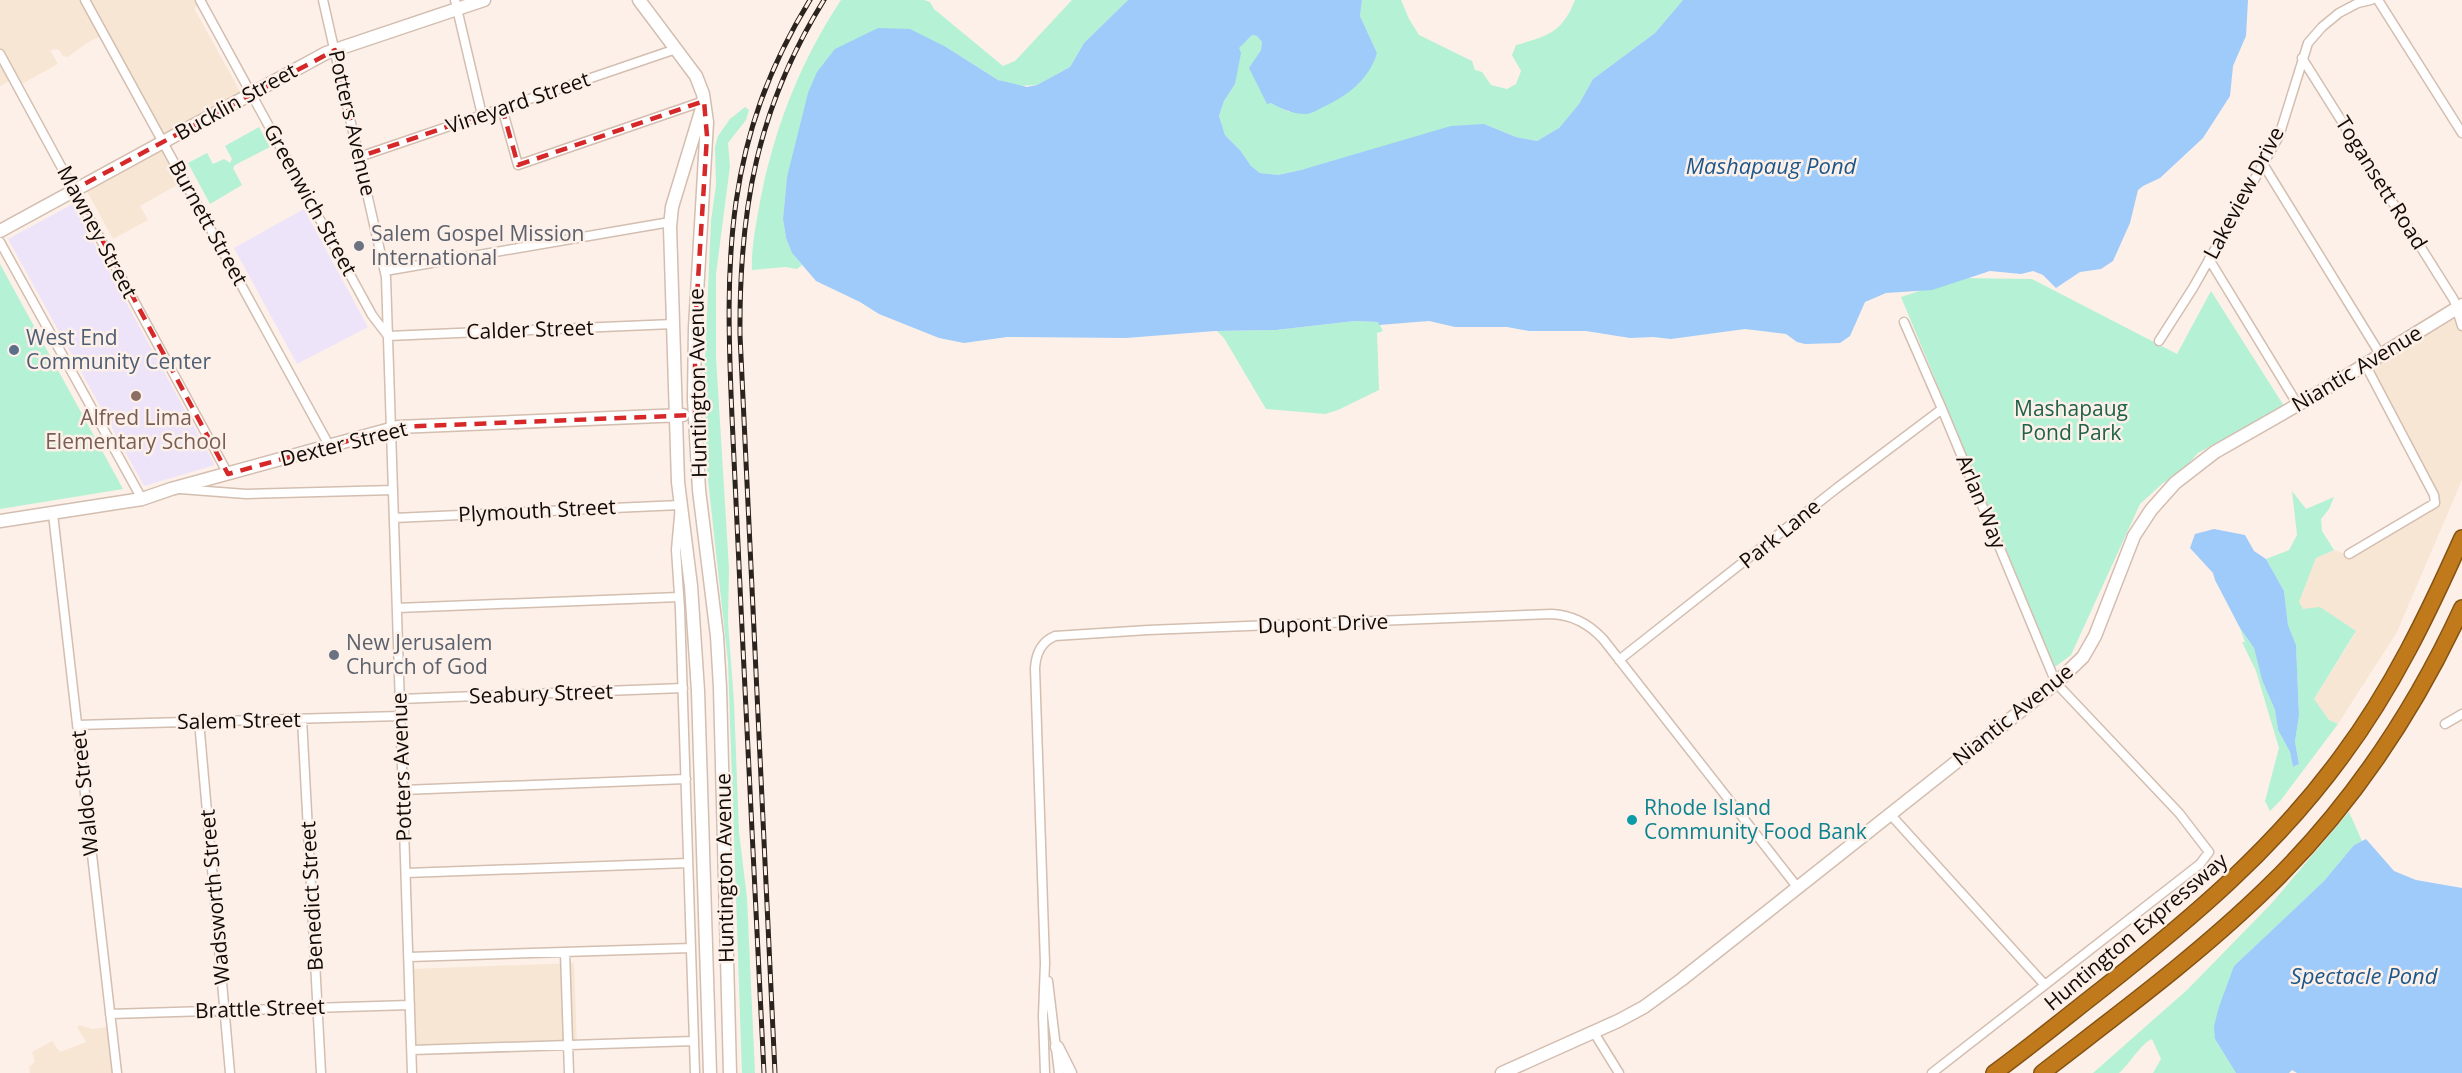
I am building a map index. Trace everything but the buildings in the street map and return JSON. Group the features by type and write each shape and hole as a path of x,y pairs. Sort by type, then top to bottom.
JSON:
{"highway":[{"name":"Huntington Expressway","path":"1994,1073 2197,913 2250,864 2298,812 2343,755 2383,695 2418,633 2462,538"},
{"path":"2042,1073 2241,913 2316,836 2361,780 2402,719 2434,665 2462,608"},
{"path":"2055,1073 2114,1016"}],"street":[{"name":"Burnett Street","path":"85,0 330,447"},
{"name":"Greenwich Street","path":"200,0 372,315 388,336"},
{"name":"Potters Avenue","path":"323,0 385,271 412,1073"},
{"name":"Bucklin Street","path":"0,231 326,53 457,4 484,0"},
{"path":"502,108 518,165 704,101 698,80 639,0"},
{"name":"Lakeview Drive","path":"2159,341 2279,136 2308,43 2327,21 2352,5 2371,0"},
{"path":"2378,0 2462,133"},
{"path":"457,4 482,115"},
{"name":"Vineyard Street","path":"359,157 676,49"},
{"name":"Mawney Street","path":"0,54 228,474"},
{"name":"Togansett Road","path":"2302,58 2459,307 2462,326"},
{"name":"Huntington Avenue","path":"704,101 688,149 670,222 680,505 691,586 698,691 710,1073"},
{"name":"Huntington Avenue","path":"704,101 707,136 695,328 695,414 699,490 717,636 720,688 730,1073"},
{"path":"2263,164 2380,354"},
{"path":"385,271 670,222"},
{"path":"0,242 142,499"},
{"path":"2209,259 2298,405"},
{"name":"Niantic Avenue","path":"1502,1073 1644,1007 2056,683 2083,657 2095,636 2134,536 2151,510 2175,483 2215,452 2298,405 2459,307"},
{"name":"Arlan Way","path":"1904,322 2056,683"},
{"name":"Calder Street","path":"388,336 673,324"},
{"path":"2349,554 2435,503 2434,495 2365,364"},
{"name":"Park Lane","path":"1619,660 1839,486 1942,408"},
{"name":"Dexter Street","path":"0,521 142,499 391,429 695,414"},
{"path":"171,489 246,494 393,490"},
{"name":"Huntington Avenue","path":"680,505 676,550 683,688 695,1073"},
{"name":"Plymouth Street","path":"394,518 680,505"},
{"name":"Waldo Street","path":"53,514 117,1073"},
{"path":"397,608 679,597"},
{"name":"Dupont Drive","path":"1045,1073 1043,1016 1045,963 1035,668 1039,649 1050,638 1062,635 1552,614 1574,618 1603,639 1798,888"},
{"path":"1932,1073 2200,864 2209,852 2179,813 2056,683"},
{"name":"Seabury Street","path":"400,699 683,688"},
{"path":"2445,724 2462,714"},
{"name":"Salem Street","path":"77,725 400,716"},
{"name":"Benedict Street","path":"302,719 321,1073"},
{"name":"Wadsworth Street","path":"199,721 230,1073"},
{"path":"403,790 686,778"},
{"path":"1890,814 2044,984"},
{"path":"406,873 688,863"},
{"path":"409,957 691,948"},
{"path":"566,952 569,1073"},
{"name":"Dupont Drive","path":"1045,963 1059,1073"},
{"name":"Brattle Street","path":"110,1014 410,1005"},
{"path":"1593,1031 1619,1073"},
{"path":"412,1050 694,1041"},
{"path":"1057,1047 1070,1073"}],"highlighted area":[{"path":"335,50 359,157 502,108 518,165 704,101 707,136 695,328 695,415 398,427 228,474 75,189"}],"shaded area":[{"path":"0,0 209,0 194,8 241,93 164,135 177,185 140,206 148,220 113,239 83,184 145,151 160,128 107,34 88,42 68,57 63,56 58,49 50,50 58,64 22,84 16,77 0,86"},
{"name":"Alfred Lima Elementary School","path":"73,204 215,465 144,486 8,239"},
{"path":"304,209 368,327 297,364 234,248"},
{"path":"2462,305 2462,480 2397,632 2338,724 2329,720 2314,699 2355,634 2302,610 2299,602 2316,558 2334,550 2346,554 2435,503 2409,449 2406,451 2362,365"},
{"path":"574,963 577,1044 415,1052 411,969"},
{"path":"79,1025 93,1029 113,1026 119,1073 30,1073 29,1067 35,1062 32,1052 52,1041 60,1052 86,1042 77,1027"}],"green space":[{"path":"841,0 924,0 930,2 934,9 1003,66 1015,61 1072,0 1128,0 1084,43 1070,67 1037,85 1015,86 998,80 946,47 797,146 787,177 783,219 786,238 792,253 802,265 797,269 786,267 752,270 753,244 760,202 781,122 813,47"},
{"path":"1362,0 1401,0 1419,35 1472,61 1475,70 1482,72 1491,85 1507,89 1516,84 1521,71 1512,55 1516,45 1553,32 1565,20 1575,0 1683,0 1655,33 1593,79 1579,104 1559,128 1537,141 1516,137 1484,124 1301,170 1278,175 1260,173 1251,166 1240,150 1225,135 1219,116 1224,101 1235,84 1238,48 1252,35 1257,36 1262,42 1261,50 1251,66 1271,103 1289,112 1377,53 1360,16"},
{"path":"745,107 749,110 746,120 728,143 730,166 716,274 716,357 729,569 728,622 734,702 739,832 747,898 755,1073 742,1073 728,662 706,461 704,382 711,221 716,185 715,147 718,136 730,119"},
{"path":"259,127 270,147 235,165 233,168 242,185 210,204 188,163 207,153 213,164 224,159 230,163 232,159 225,146"},
{"path":"0,264 123,489 0,509"},
{"name":"Mashapaug Pond Park","path":"1959,278 2032,279 2177,354 2211,291 2284,406 2198,453 2177,476 2163,483 2140,504 2071,655 2055,667 1901,297"},
{"path":"1355,321 1378,322 1383,331 1377,333 1379,390 1325,414 1266,409 1224,338 1217,331 1276,330"},
{"path":"2292,491 2306,509 2334,497 2329,509 2321,519 2322,531 2334,550 2316,558 2299,602 2303,609 2320,607 2356,631 2314,699 2329,720 2338,724 2281,800 2270,811 2265,801 2279,748 2256,671 2242,642 2245,642 2240,628 2254,648 2262,680 2275,710 2278,730 2290,752 2293,767 2299,764 2295,742 2299,715 2296,645 2288,625 2284,591 2266,559 2289,550 2297,535"},
{"path":"2349,812 2362,841 2354,845 2324,881 2234,966 2215,1039 2236,1073 2153,1073 2161,1059 2152,1039 2119,1073 2093,1073 2187,990 2271,904"}],"water":[{"name":"Mashapaug Pond","path":"1128,0 1362,0 1360,16 1377,53 1373,63 1363,79 1349,92 1312,113 1296,113 1271,103 1267,104 1249,68 1261,50 1262,42 1257,36 1252,35 1239,48 1241,53 1235,84 1224,101 1219,116 1225,135 1240,150 1251,166 1260,173 1278,175 1451,126 1484,124 1516,137 1537,141 1559,128 1579,104 1593,79 1655,33 1683,0 2248,0 2246,36 2233,66 2230,96 2203,138 2160,178 2138,190 2130,223 2113,261 2101,269 2080,272 2056,288 2043,275 2033,271 2021,274 1990,271 1932,290 1886,293 1865,302 1850,336 1840,343 1805,344 1797,342 1786,334 1745,329 1671,339 1630,338 1586,331 1455,327 1429,321 1379,325 1378,322 1355,321 1276,330 1215,331 1126,338 1007,337 964,343 939,338 879,314 860,302 816,281 792,253 786,238 783,219 787,177 808,93 817,72 835,49 878,28 910,29 946,47 998,80 1027,87 1037,85 1070,67 1084,43"},
{"path":"2214,529 2245,535 2254,551 2266,559 2284,591 2288,625 2296,645 2299,715 2295,742 2299,764 2293,767 2290,752 2278,730 2275,710 2262,680 2254,648 2240,628 2213,573 2190,548 2195,534"},
{"name":"Spectacle Pond","path":"2366,839 2394,871 2416,880 2462,888 2462,1073 2297,1073 2292,1070 2289,1073 2236,1073 2215,1039 2214,1026 2234,966 2324,881 2354,845"}],"railway":[{"path":"764,1073 732,417 729,304 731,252 736,201 746,152 761,102 782,52 810,0"},
{"path":"775,1073 740,335 743,245 756,161 768,120 782,80 824,0"}],"place":[{"name":"Salem Gospel Mission International","path":"359,246"},
{"name":"West End Community Center","path":"14,350"},
{"name":"Alfred Lima Elementary School","path":"136,396"},
{"name":"New Jerusalem Church of God","path":"334,655"},
{"name":"Rhode Island Community Food Bank","path":"1632,820"}]}
